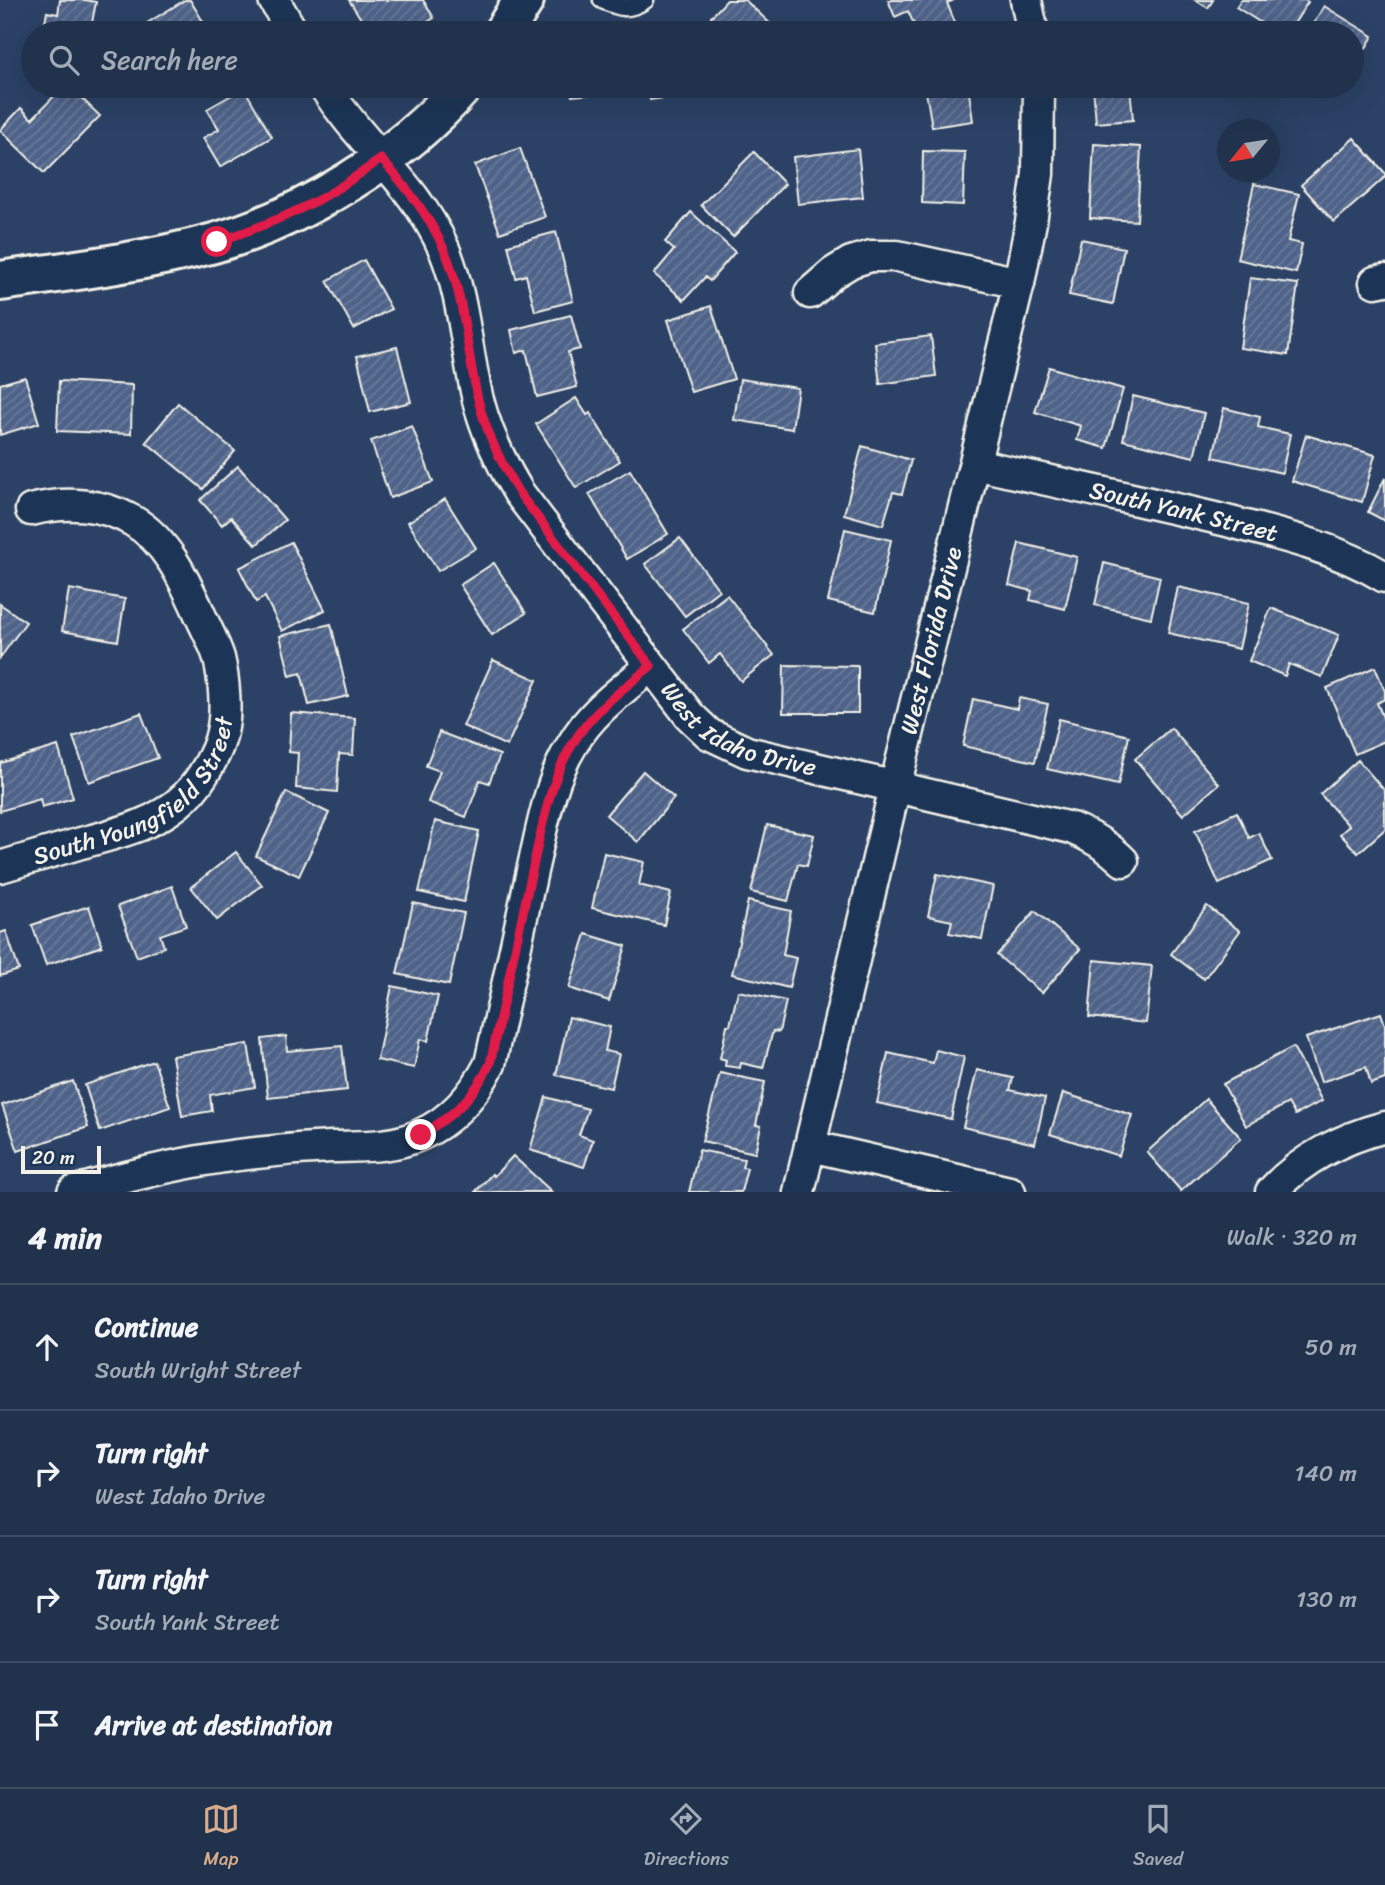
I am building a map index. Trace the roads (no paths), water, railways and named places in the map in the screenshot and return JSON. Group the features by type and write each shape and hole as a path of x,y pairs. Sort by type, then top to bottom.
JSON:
{"street":[{"path":"274,0 286,21"},
{"path":"511,21 524,0"},
{"path":"1026,0 1030,21"},
{"name":"West Idaho Drive","path":"332,98 405,185 443,247 458,293 478,400 501,463 519,493 690,716 709,734 747,752 1070,828 1096,838 1123,861"},
{"path":"0,281 145,259 217,242 283,217 339,188 381,159 429,121 451,98"},
{"name":"West Florida Drive","path":"799,1192 1019,283 1038,174 1039,98"},
{"path":"810,293 851,262 872,256 897,256 1019,283"},
{"name":"South Yank Street","path":"975,464 1272,533 1341,555 1385,577"},
{"name":"South Youngfield Street","path":"0,866 126,831 167,812 186,796 202,777 222,732 223,679 218,657 191,594 166,551 134,522 112,512 71,504 50,505 31,510"},
{"path":"73,1192 211,1158 300,1149 385,1146 421,1135 454,1113 480,1084 490,1064 544,817 562,763 586,724 605,704 651,666"},
{"path":"1271,1192 1297,1168 1321,1153 1347,1139 1385,1127"},
{"path":"810,1146 1010,1192"}],"lane":[{"path":"602,0 619,8 636,6 645,0"}]}
